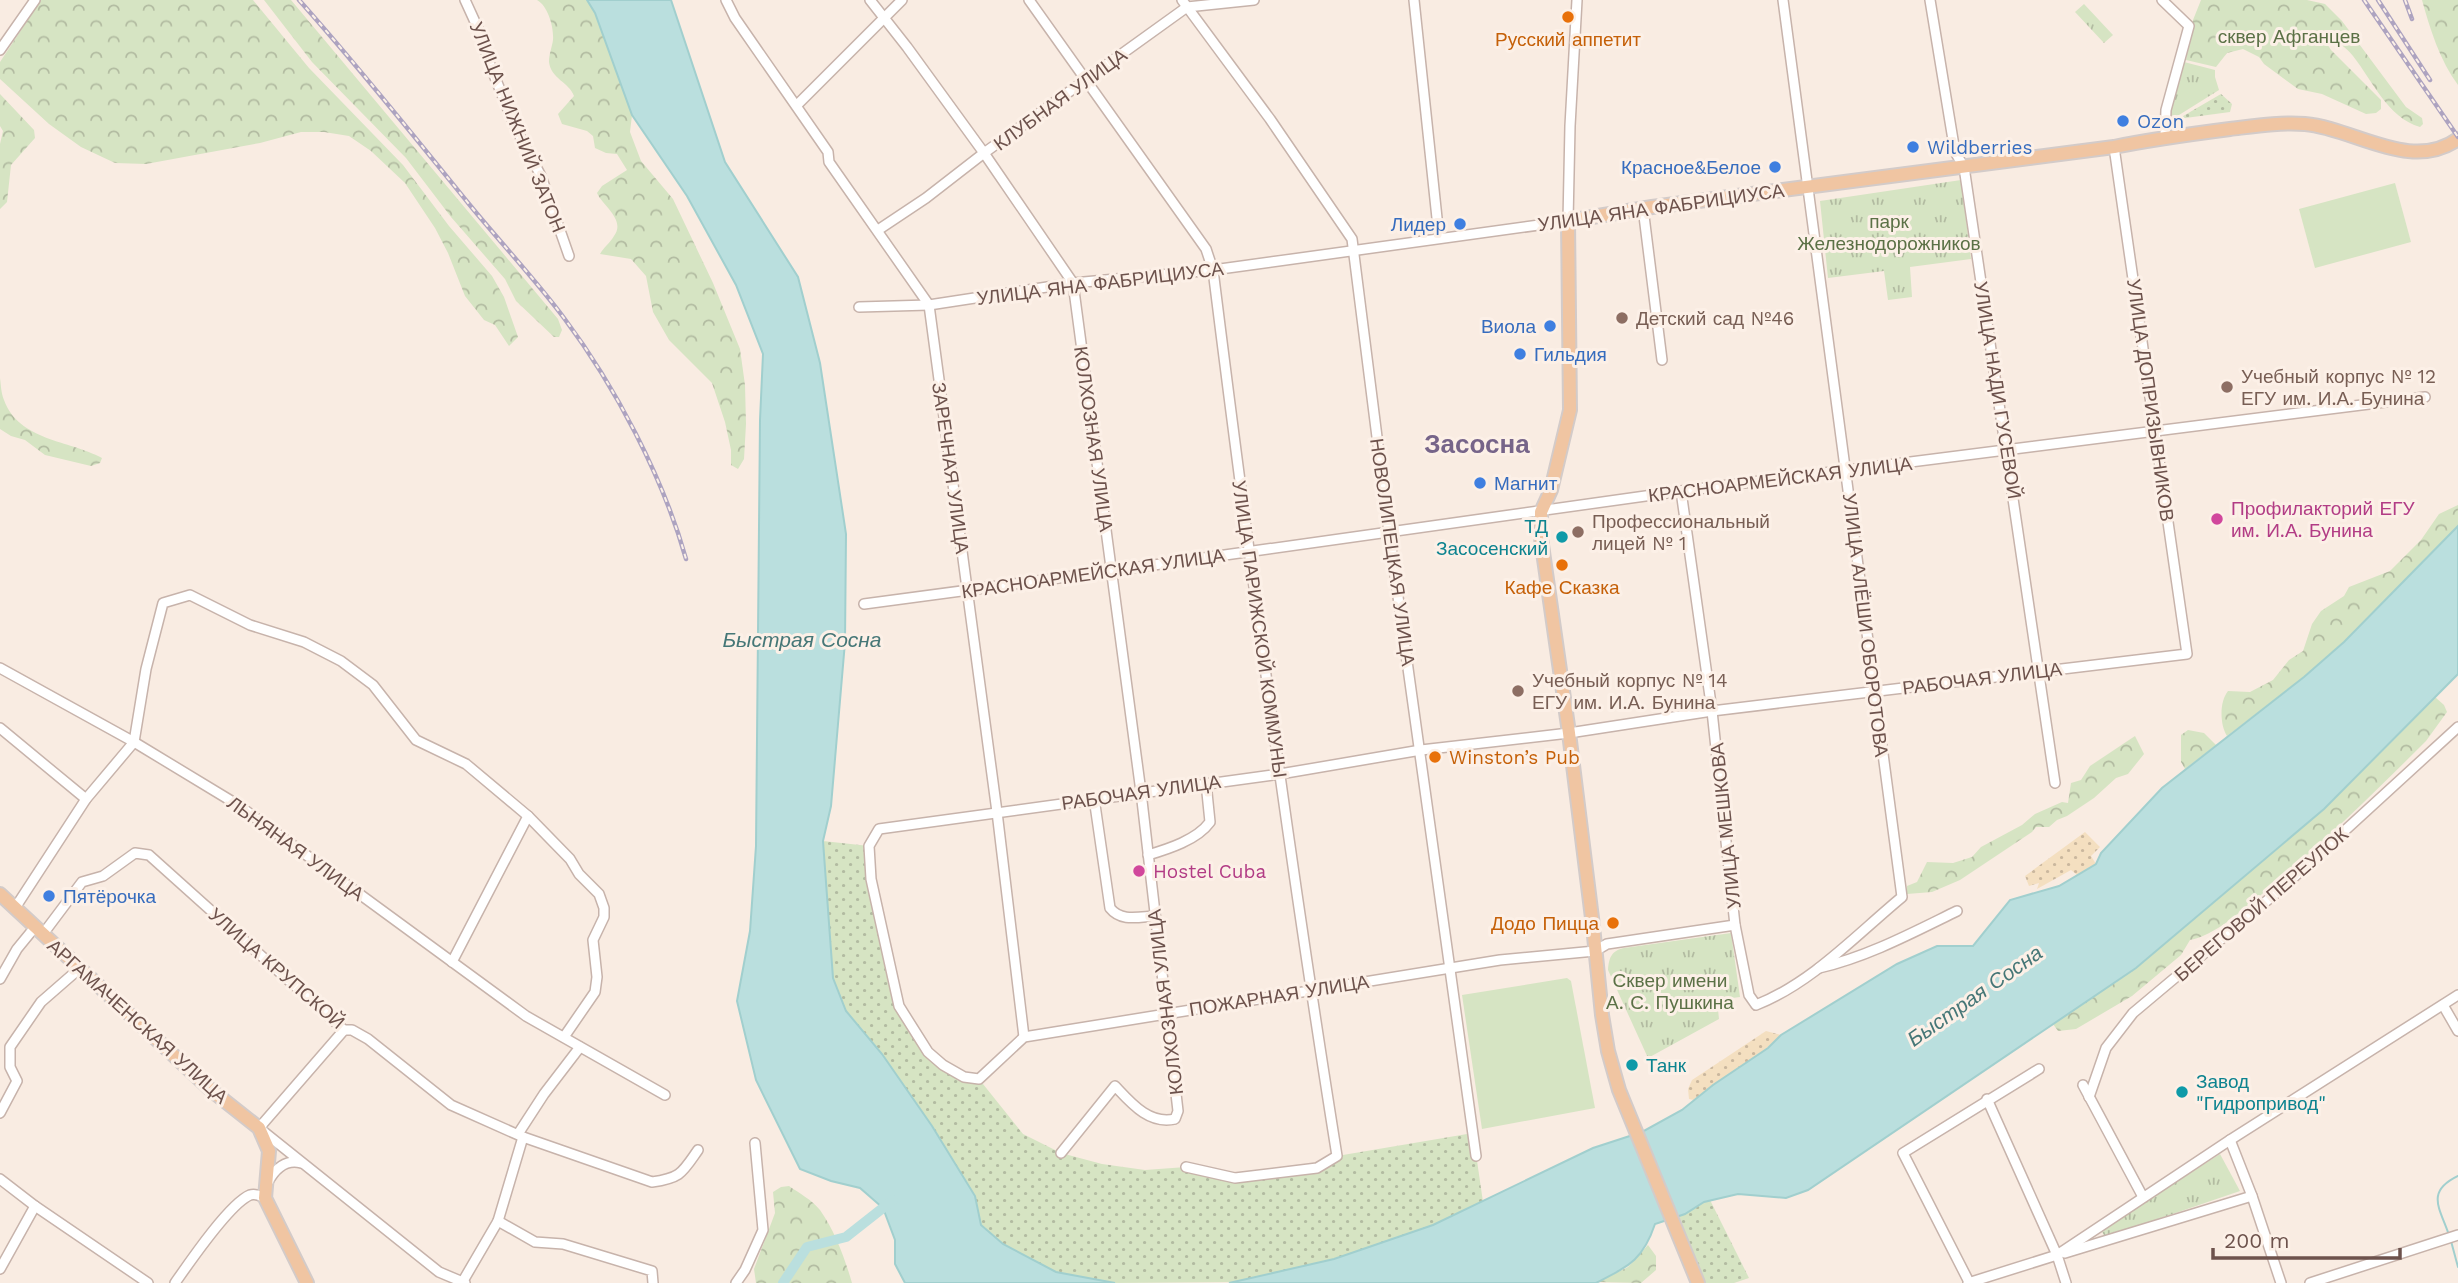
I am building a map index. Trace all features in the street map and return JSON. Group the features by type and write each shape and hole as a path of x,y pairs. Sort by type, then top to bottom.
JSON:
{"main road":[{"name":"УЛИЦА ЯНА ФАБРИЦИУСА","path":"1568,221 1643,208 2114,147 2165,137 2277,123 2306,124 2332,129 2371,143 2412,152 2432,150 2458,139"},
{"path":"1568,221 1570,410 1551,490 1541,512 1541,538 1569,733 1608,1051 1619,1090 1698,1283"},
{"name":"АРГАМАЧЕНСКАЯ УЛИЦА","path":"0,894 211,1090 259,1129 269,1151 267,1183"},
{"path":"267,1183 265,1199 307,1283"}],"street":[{"path":"0,50 35,0"},
{"name":"УЛИЦА НИЖНИЙ ЗАТОН","path":"464,0 481,35 515,127 541,176 569,256"},
{"name":"ЗАРЕЧНАЯ УЛИЦА","path":"726,0 735,18 828,152 829,162 929,305 997,812 1024,1037"},
{"name":"КОЛХОЗНАЯ УЛИЦА","path":"870,0 908,47 1073,283 1141,792 1178,1111 1175,1119 1154,1118 1138,1110 1115,1086 1061,1153"},
{"path":"797,105 902,0"},
{"name":"УЛИЦА ПАРИЖСКОЙ КОММУНЫ","path":"1029,0 1206,249 1213,270 1248,551 1310,990 1337,1156 1317,1168 1234,1178 1186,1167"},
{"name":"КЛУБНАЯ УЛИЦА","path":"878,230 926,198 1184,4 1254,0"},
{"path":"1414,0 1439,237"},
{"path":"1568,221 1577,0"},
{"name":"УЛИЦА АЛЁШИ ОБОРОТОВА","path":"1783,0 1902,897 1817,969"},
{"name":"УЛИЦА НАДИ ГУСЕВОЙ","path":"1930,0 1955,152 1964,167 2055,783"},
{"path":"2162,0 2189,26 2166,110 2165,137"},
{"name":"НОВОЛИПЕЦКАЯ УЛИЦА","path":"1184,4 1270,119 1352,240 1389,532 1476,1156"},
{"name":"УЛИЦА ДОПРИЗЫВНИКОВ","path":"2114,147 2187,654"},
{"path":"1643,208 1662,360"},
{"name":"УЛИЦА ЯНА ФАБРИЦИУСА","path":"859,307 929,305 1073,283 1213,270 1568,221"},
{"name":"КРАСНОАРМЕЙСКАЯ УЛИЦА","path":"864,604 1681,491 2425,397"},
{"name":"УЛИЦА МЕШКОВА","path":"1681,491 1712,711 1735,925 1749,995 1756,1005 1780,996 1817,969"},
{"path":"15,908 86,799 134,742 146,669 163,603 190,595 250,625 304,642 341,661 373,685 416,740 466,764 528,816 570,859 579,874 599,894 604,917 593,940 597,977 595,992 564,1037"},
{"name":"РАБОЧАЯ УЛИЦА","path":"1024,1037 979,1079 964,1077 943,1065 928,1052 899,1006 871,878 869,846 879,829 1280,774 1420,750 1569,733 1712,711 2187,654"},
{"name":"ЛЬНЯНАЯ УЛИЦА","path":"0,668 134,742 238,805 526,1016 665,1095"},
{"name":"БЕРЕГОВОЙ ПЕРЕУЛОК","path":"2089,1097 2106,1048 2133,1013 2282,888 2458,727"},
{"path":"0,728 86,799"},
{"path":"1148,855 1170,848 1205,829 1210,822 1206,783"},
{"path":"1094,798 1110,908 1116,915 1127,918 1155,916"},
{"path":"452,962 528,816"},
{"name":"УЛИЦА КРУПСКОЙ","path":"0,979 18,949 82,882 103,876 135,853 149,855 344,1030 352,1030 368,1039 451,1105 520,1135 652,1182 681,1174 698,1150"},
{"path":"1817,969 1840,964 1957,911"},
{"name":"ПОЖАРНАЯ УЛИЦА","path":"1024,1037 1500,960 1595,951 1607,944 1735,925"},
{"path":"0,1113 17,1081 10,1067 10,1047 41,1002 80,968"},
{"path":"2057,1255 2230,1140 2458,995"},
{"path":"2443,1005 2458,1031"},
{"path":"344,1030 259,1129 439,1272 464,1282 498,1221 520,1135 544,1094 580,1047"},
{"path":"2039,1069 1903,1153 1968,1283 2252,1196"},
{"path":"2082,1085 2143,1197"},
{"path":"1987,1099 2057,1255 2066,1283"},
{"path":"2230,1140 2281,1283"},
{"path":"736,1283 745,1270 762,1230 755,1143"},
{"path":"267,1183 272,1173 283,1164 293,1161 303,1164"},
{"path":"0,1179 148,1283"},
{"path":"175,1283 211,1232 242,1201 249,1195 258,1194 265,1199"},
{"path":"0,1269 35,1206"},
{"path":"498,1221 536,1242 563,1244 652,1271 653,1283"},
{"path":"2311,1283 2458,1235"}],"green space":[{"path":"41,0 253,0 309,68 403,165 449,226 492,276 504,297 518,337 509,346 495,325 484,320 465,296 435,228 405,183 371,151 349,136 301,132 260,143 146,164 115,163 81,147 49,124 0,79 0,62"},
{"path":"264,0 291,0 558,319 562,330 559,337 554,337 516,301 505,279 451,217 406,158 312,62"},
{"path":"537,0 587,0 595,13 632,115 630,132 641,161 673,199 713,283 740,349 745,385 744,459 738,469 731,465 725,422 712,383 669,340 653,312 646,276 631,259 600,254 614,236 617,224 597,193 602,186 627,170 617,154 595,148 593,136 587,131 562,124 558,114 574,96 550,68 553,40 550,17"},
{"name":"сквер Афганцев","path":"2201,0 2307,0 2325,4 2342,21 2406,107 2422,118 2423,124 2420,127 2409,122 2390,107 2350,53 2327,35 2324,39 2331,50 2381,100 2381,109 2376,113 2366,114 2322,94 2298,89 2264,64 2259,57 2243,49 2227,53 2216,67 2186,60 2193,20"},
{"path":"2422,0 2458,0 2458,85 2441,55"},
{"path":"2084,4 2113,35 2104,43 2075,12"},
{"path":"2184,62 2215,70 2219,90 2171,120 2169,114"},
{"path":"0,94 34,130 35,138 11,165 7,202 0,209 0,144 3,131 0,126"},
{"path":"2221,94 2232,104 2230,112 2178,119"},
{"name":"парк Железнодорожников","path":"1961,180 1971,259 1910,267 1912,297 1888,300 1884,271 1828,278 1820,201"},
{"path":"2395,183 2411,242 2315,268 2299,209"},
{"path":"0,378 4,400 11,414 21,424 46,438 102,458 100,463 91,466 45,455 25,440 0,429"},
{"path":"2458,505 2458,526 2344,642 2304,677 2227,736 2222,714 2223,701 2228,691 2250,692 2273,680 2289,660 2303,651 2312,624 2321,611 2344,596 2349,587 2390,571 2421,540 2439,514"},
{"path":"2435,697 2447,712 2426,741 2305,857 2228,921 2209,933 2190,940 2181,955 2132,996 2076,1029 2058,1031 2053,1024 2136,968 2324,809"},
{"path":"2188,730 2204,733 2216,745 2185,769 2181,762 2181,735"},
{"path":"2135,736 2144,754 2128,774 2116,778 2094,798 2049,827 2036,827 1960,880 1932,892 1907,894 1907,886 1917,882 1927,862 1953,863 1972,857 1981,847 2022,825 2035,814 2062,802 2068,803 2071,783 2081,780 2090,766"},
{"path":"823,841 869,846 899,1006 943,1065 979,1079 1023,1134 1061,1153 1102,1164 1145,1170 1186,1167 1235,1178 1316,1168 1337,1156 1473,1133 1483,1202 1433,1225 1334,1259 1237,1282 1115,1283 1056,1272 1003,1244 981,1225 975,1196 882,1054 846,1011 833,978"},
{"name":"Сквер имени А. С. Пушкина","path":"1731,933 1740,997 1717,1000 1719,1019 1648,1058 1608,970 1612,956 1624,948"},
{"path":"1567,978 1571,981 1595,1108 1482,1129 1462,995"},
{"path":"2220,1154 2240,1191 2105,1237 2101,1230"},
{"path":"789,1186 820,1210 839,1245 852,1283 756,1283 754,1269 775,1213 773,1192"},
{"path":"1710,1200 1749,1278 1734,1283 1704,1283 1679,1216"},
{"path":"1648,1245 1656,1256 1656,1270 1641,1283 1598,1282 1628,1267"}],"sand":[{"path":"2085,832 2100,847 2091,856 2096,864 2077,875 2071,870 2037,889 2039,883 2029,886 2025,876"},
{"path":"1766,1031 1781,1035 1761,1053 1694,1100 1689,1099 1688,1089 1692,1080"}],"water":[{"name":"Быстрая Сосна","path":"587,0 671,0 725,162 798,277 820,363 846,534 845,642 831,806 823,841 833,978 846,1011 882,1054 932,1126 975,1196 981,1225 1003,1244 1056,1272 1115,1283 905,1283 895,1264 895,1240 883,1208 860,1188 800,1169 756,1080 737,1001 750,931 756,846 763,354 736,285 687,196 632,115 595,13"},
{"name":"Быстрая Сосна","path":"2458,526 2458,674 2324,809 2136,968 1808,1190 1786,1198 1738,1194 1704,1202 1685,1214 1655,1224 1645,1246 1633,1261 1596,1283 1229,1283 1334,1259 1433,1225 1593,1148 1642,1132 1682,1110 1713,1085 1768,1048 1781,1035 1897,964 1937,946 1973,946 2010,900 2059,886 2096,864 2101,853 2162,788 2304,677 2344,642"}],"waterway":[{"path":"2449,1235 2439,1209 2438,1195 2441,1188 2458,1176"},
{"path":"783,1283 807,1247 846,1237 893,1200"},
{"path":"2451,1241 2458,1267"}],"railway":[{"path":"299,0 541,289 583,345 636,433 664,496 686,559"},
{"path":"2364,0 2458,137"},
{"path":"2378,0 2430,80"},
{"path":"2405,0 2412,19"}],"place":[{"name":"Русский аппетит","path":"1568,17"},
{"name":"Ozon","path":"2123,121"},
{"name":"Wildberries","path":"1913,147"},
{"name":"Красное&Белое","path":"1775,167"},
{"name":"Лидер","path":"1460,224"},
{"name":"Детский сад №46","path":"1622,318"},
{"name":"Виола","path":"1550,326"},
{"name":"Гильдия","path":"1520,354"},
{"name":"Учебный корпус № 12 ЕГУ им. И.А. Бунина","path":"2227,387"},
{"name":"Магнит","path":"1480,483"},
{"name":"Профилакторий ЕГУ им. И.А. Бунина","path":"2217,519"},
{"name":"Профессиональный лицей № 1","path":"1578,532"},
{"name":"ТД Засосенский","path":"1562,537"},
{"name":"Кафе Сказка","path":"1562,565"},
{"name":"Учебный корпус № 14 ЕГУ им. И.А. Бунина","path":"1518,691"},
{"name":"Winston’s Pub","path":"1435,757"},
{"name":"Hostel Cuba","path":"1139,871"},
{"name":"Пятёрочка","path":"49,896"},
{"name":"Додо Пицца","path":"1613,923"},
{"name":"Танк","path":"1632,1065"},
{"name":"Завод \"Гидропривод\"","path":"2182,1092"}],"district":[{"name":"Засосна","path":"1477,444"}]}
